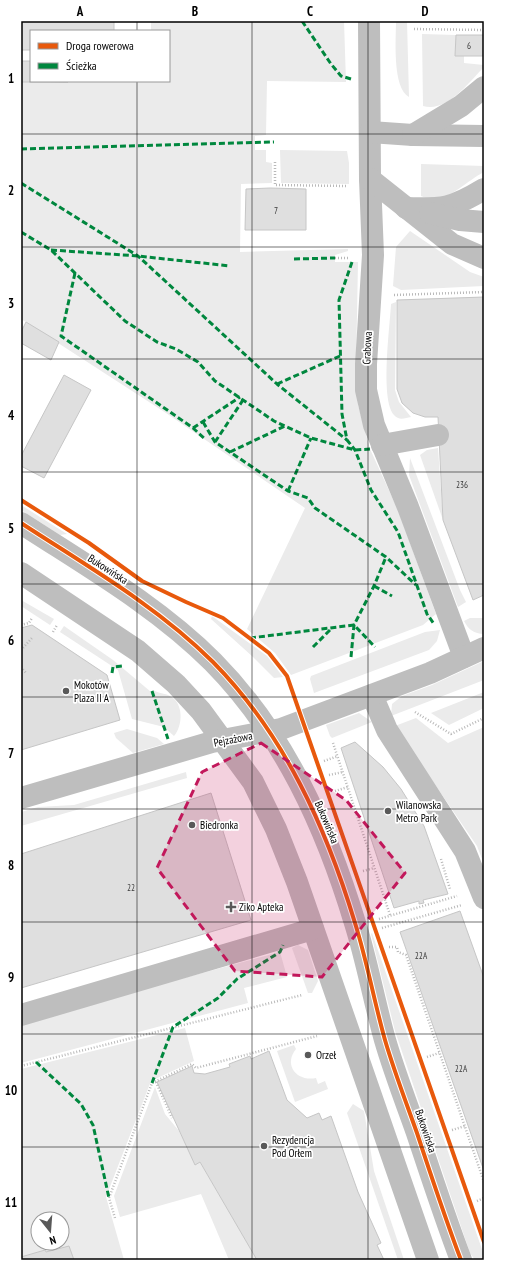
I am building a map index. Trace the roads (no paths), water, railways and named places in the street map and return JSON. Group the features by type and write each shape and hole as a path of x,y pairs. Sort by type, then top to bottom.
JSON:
{"street":[{"name":"Grabowa","path":"369,21 370,179 373,255 366,364 366,390 371,414 382,445 408,507 464,657"},
{"path":"412,135 461,106 484,87"},
{"path":"412,135 484,104"},
{"path":"370,132 412,135 484,136"},
{"path":"370,179 452,244 484,258"},
{"path":"406,208 436,209 449,207 462,203 484,189"},
{"path":"406,208 460,220 484,222"},
{"path":"382,445 438,435"},
{"name":"Bukowińska","path":"21,523 122,589 184,635 234,686 269,732 292,767 314,810 356,924 385,1042 461,1260"},
{"path":"21,573 105,628 142,655 167,676 195,704 253,782 273,821 313,929 428,1260"},
{"name":"Pejzażowa","path":"21,798 212,742 224,741 281,729 430,673 484,648"},
{"path":"372,695 387,730 465,851 475,901"},
{"path":"21,1015 313,929"}],"place":[{"name":"Mokotów Plaza II A","path":"66,691"},
{"name":"Wilanowska Metro Park","path":"388,811"},
{"name":"Biedronka","path":"192,825"},
{"name":"Ziko Apteka","path":"231,907"},
{"name":"Orzeł","path":"308,1055"},
{"name":"Rezydencja Pod Orłem","path":"264,1146"}]}
